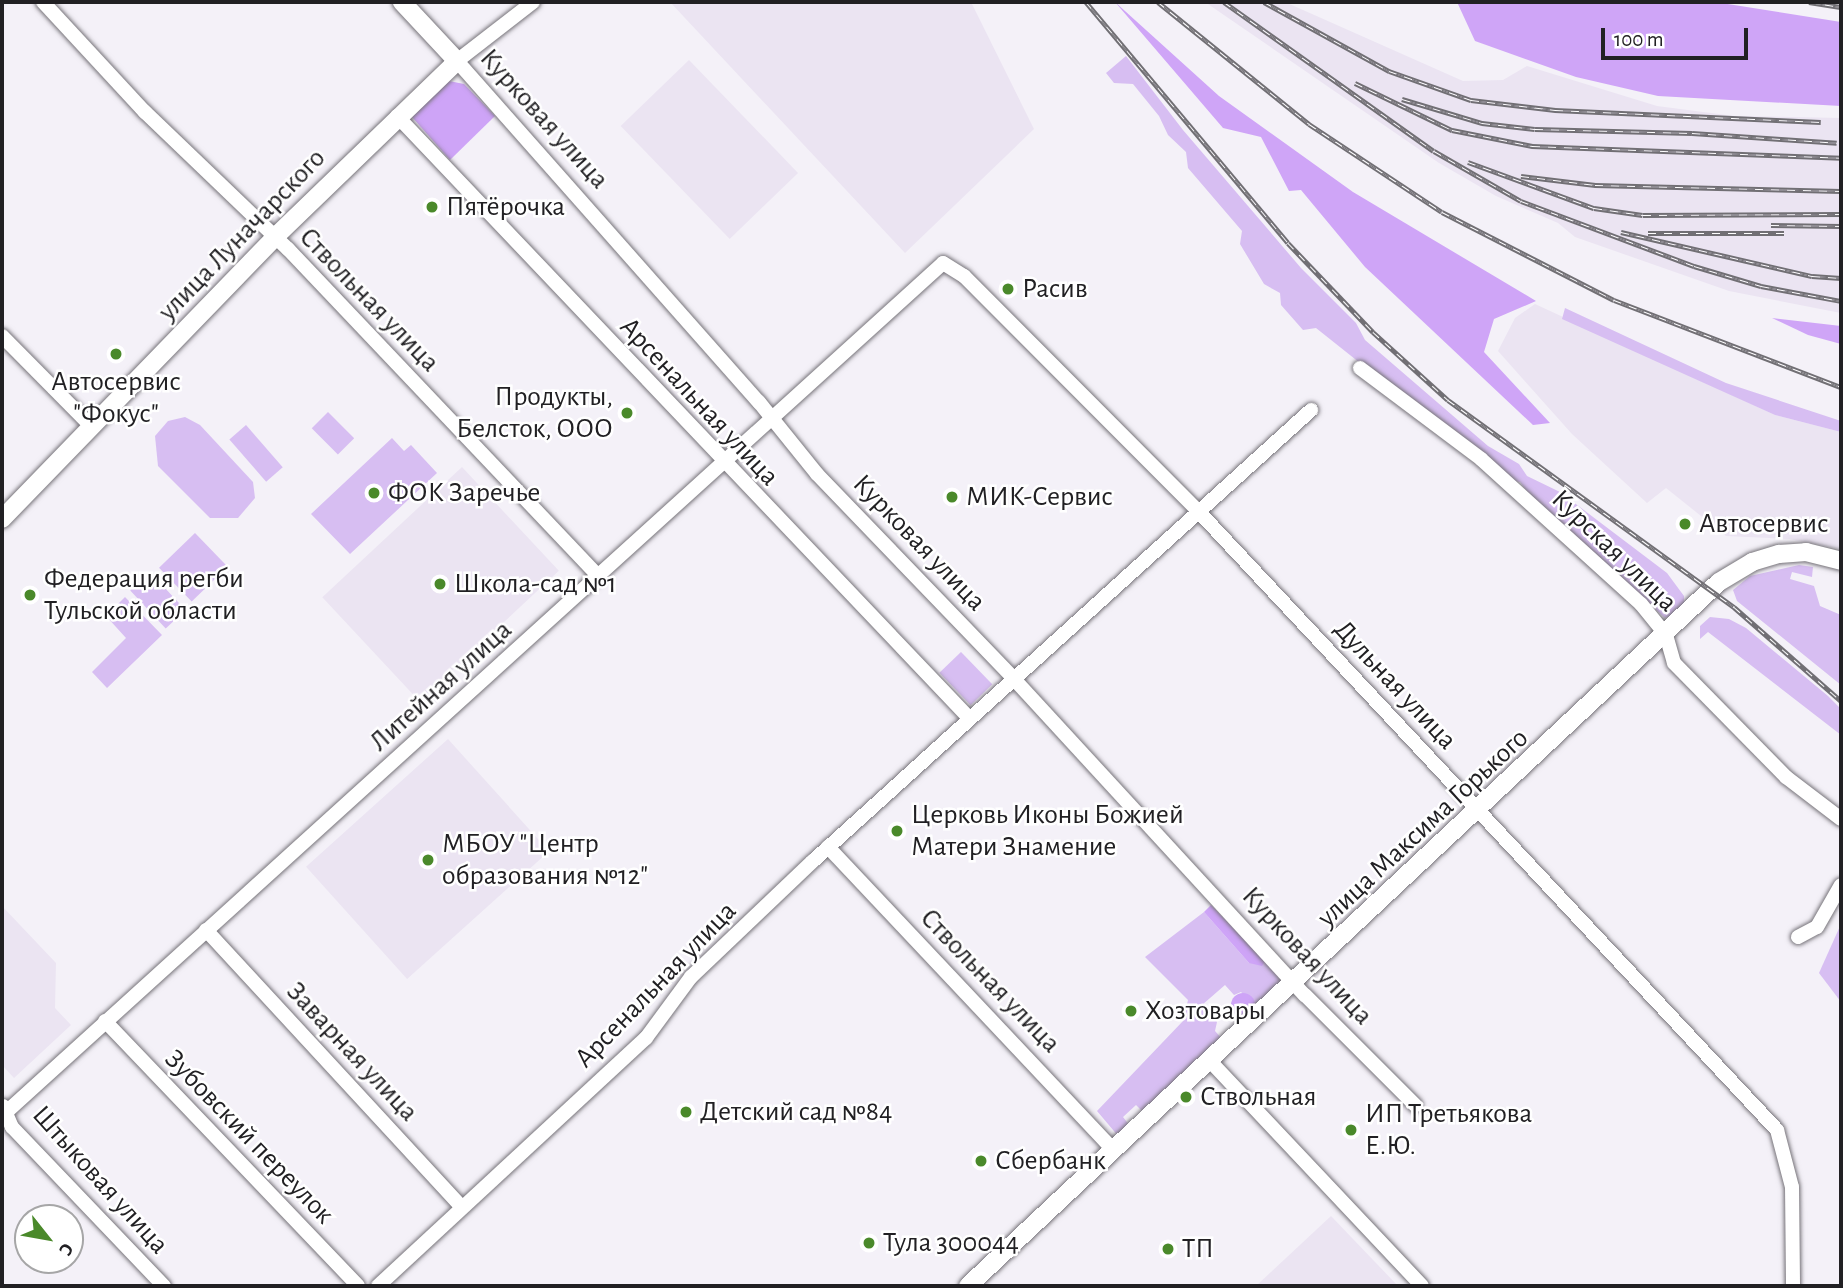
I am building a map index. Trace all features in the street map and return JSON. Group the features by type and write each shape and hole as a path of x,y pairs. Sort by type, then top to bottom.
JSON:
{"main road":[{"name":"Курковая улица","path":"401,2 457,61"},
{"name":"улица Луначарского","path":"2,519 275,237 397,116 457,61"},
{"name":"улица Максима Горького","path":"968,1286 1480,811 1719,582 1752,562 1792,552 1841,561"}],"street":[{"name":"Ствольная улица","path":"43,2 145,112 275,237 598,576"},
{"name":"улица Луначарского","path":"457,61 533,2"},
{"name":"Курковая улица","path":"457,61 894,558 1013,678 1294,983 1415,1105"},
{"name":"Арсенальная улица","path":"397,116 722,463 968,718"},
{"name":"Литейная улица","path":"4,1111 943,263"},
{"name":"Дульная улица","path":"943,263 964,276 1200,513 1777,1130 1791,1186 1793,1286"},
{"path":"2,337 92,428"},
{"name":"Курская улица","path":"1360,368 1481,459 1642,604 1666,635 1674,663 1786,777 1841,818"},
{"name":"Арсенальная улица","path":"379,1286 646,1038 691,977 828,847 1311,410"},
{"name":"Ствольная улица","path":"828,847 1114,1151"},
{"path":"1798,937 1816,927 1841,886"},
{"name":"Заварная улица","path":"206,930 462,1207"},
{"name":"Зубовский переулок","path":"105,1021 358,1286"},
{"path":"1210,1061 1422,1286"},
{"name":"Штыковая улица","path":"4,1111 12,1127 164,1286"}],"shaded area":[{"path":"670,2 971,2 1034,129 905,253"},
{"path":"1115,2 1219,96 1353,192 1536,301 1494,319 1484,352 1550,423 1533,425 1365,267 1301,190 1289,191 1261,137 1223,128"},
{"path":"1205,2 1285,2 1463,81 1503,80 1527,66 1657,106 1734,116 1841,118 1841,313 1729,291 1575,237 1558,223 1496,196 1439,163"},
{"path":"1457,2 1715,2 1841,22 1841,106 1658,96 1576,77 1475,41"},
{"path":"1126,56 1183,130 1301,268 1356,323 1365,340 1488,446 1519,464 1527,476 1560,492 1667,573 1684,596 1684,604 1676,614 1665,618 1533,500 1520,482 1507,480 1316,328 1303,330 1281,305 1280,293 1264,284 1240,244 1242,231 1188,168 1186,152 1168,135 1159,116 1133,84 1114,83 1106,73"},
{"path":"689,60 798,173 730,239 621,126"},
{"path":"449,81 464,84 495,116 450,160 412,117 415,109"},
{"path":"1535,304 1775,415 1841,432 1841,549 1789,539 1726,536 1666,488 1647,503 1572,434 1498,351 1515,318"},
{"path":"1565,308 1726,383 1841,421 1841,432 1775,415 1562,319"},
{"path":"1772,318 1841,326 1841,344 1808,335"},
{"path":"328,412 354,438 338,454 312,428"},
{"path":"185,417 200,425 253,482 255,498 238,518 210,518 158,466 155,436 168,421"},
{"path":"246,425 283,467 266,482 229,439"},
{"name":"ФОК Заречье","path":"392,438 404,451 411,445 437,473 350,554 311,514"},
{"name":"Школа-сад №1","path":"462,467 559,571 419,701 322,597"},
{"path":"195,533 228,567 192,602 159,568"},
{"path":"1799,565 1813,567 1812,577 1792,572 1790,579 1814,586 1820,606 1841,615 1841,685 1737,601 1733,590 1750,576"},
{"path":"150,572 185,610 166,628 130,590"},
{"path":"125,597 162,635 107,688 92,672 126,638 106,616"},
{"path":"1710,617 1729,619 1746,628 1828,696 1841,709 1841,735 1708,632 1700,639 1700,626"},
{"path":"961,652 992,684 971,705 939,673"},
{"name":"МБОУ \"Центр образования №12\"","path":"448,739 549,851 407,979 306,867"},
{"path":"1211,905 1265,961 1262,966 1249,963 1204,912"},
{"path":"2,906 56,963 55,1008 71,1025 14,1078 2,1065"},
{"path":"1204,912 1249,963 1265,961 1285,982 1257,1008 1241,992 1234,995 1225,985 1202,1005 1217,1022 1215,1031 1223,1040 1144,1113 1136,1105 1123,1117 1130,1126 1119,1137 1097,1111 1183,1021 1188,1000 1145,957"},
{"path":"1841,924 1841,1002 1819,973"},
{"path":"1243,993 1252,996 1255,1005 1252,1014 1243,1017 1234,1014 1231,1005 1234,996"},
{"path":"1331,1216 1398,1286 1256,1286"}],"railway":[{"path":"1086,2 1288,243 1373,332 1448,400 1734,607 1841,701"},
{"path":"1158,2 1309,124 1442,212 1614,300 1841,387"},
{"path":"1224,2 1434,151 1521,201 1694,266 1761,286 1841,301"},
{"path":"1264,2 1389,71 1471,100 1555,110 1821,122"},
{"path":"1809,2 1841,7"},
{"path":"1355,83 1452,130 1532,146 1841,158"},
{"path":"1402,99 1482,123 1535,129 1692,133 1837,143"},
{"path":"1468,162 1594,208 1643,215 1841,214"},
{"path":"1521,176 1595,185 1841,191"},
{"path":"1771,225 1841,226"},
{"path":"1621,232 1812,276 1841,278"},
{"path":"1648,233 1784,233"}],"place":[{"name":"Пятёрочка","path":"432,207"},
{"name":"Расив","path":"1008,289"},
{"name":"Автосервис \"Фокус\"","path":"116,354"},
{"name":"Продукты, Белсток, ООО","path":"627,413"},
{"name":"ФОК Заречье","path":"374,493"},
{"name":"МИК-Сервис","path":"952,497"},
{"name":"Автосервис","path":"1685,524"},
{"name":"Школа-сад №1","path":"440,584"},
{"name":"Федерация регби Тульской области","path":"30,595"},
{"name":"Церковь Иконы Божией Матери Знамение","path":"897,831"},
{"name":"МБОУ \"Центр образования №12\"","path":"428,860"},
{"name":"Хозтовары","path":"1131,1011"},
{"name":"Ствольная","path":"1186,1097"},
{"name":"Детский сад №84","path":"686,1112"},
{"name":"ИП Третьякова Е.Ю.","path":"1351,1130"},
{"name":"Сбербанк","path":"981,1161"},
{"name":"Тула 300044","path":"869,1243"},
{"name":"ТП","path":"1168,1249"}]}
